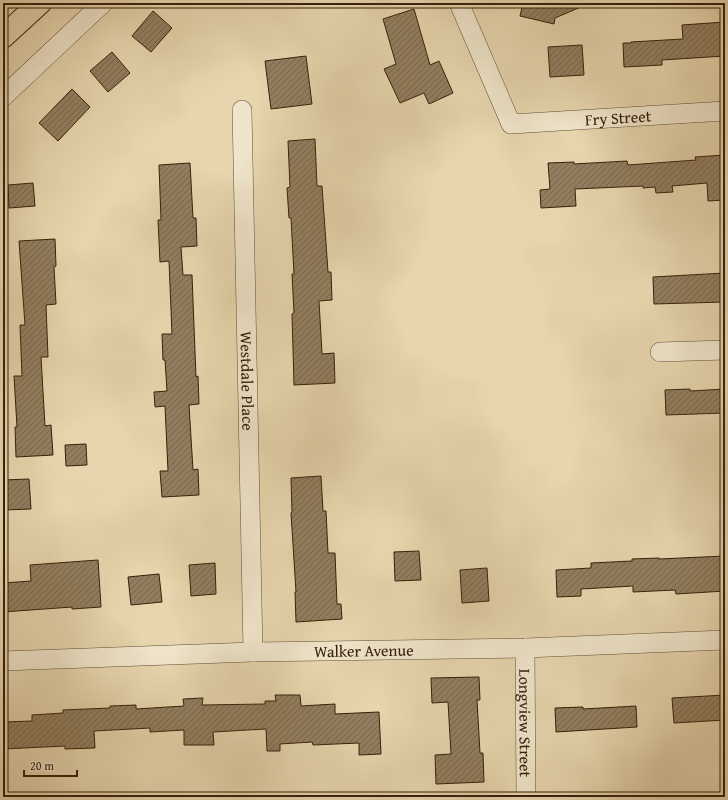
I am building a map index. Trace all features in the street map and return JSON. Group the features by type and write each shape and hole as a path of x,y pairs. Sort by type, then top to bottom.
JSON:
{"highway":[{"path":"3,37 40,3"}],"street":[{"path":"3,97 103,3"},
{"name":"Fry Street","path":"459,3 511,124 725,111"},
{"name":"Westdale Place","path":"242,110 253,652"},
{"path":"660,352 725,350"},
{"name":"Walker Avenue","path":"3,661 253,652 525,648 725,640"},
{"name":"Longview Street","path":"525,648 526,797"}],"building":[{"path":"523,3 590,3 555,18 554,24 520,16"},
{"path":"414,9 430,65 439,61 453,93 429,104 424,93 400,103 384,69 396,64 383,19"},
{"path":"153,11 172,28 151,52 132,36"},
{"path":"725,22 725,56 662,60 662,65 624,67 623,43 683,39 682,25"},
{"path":"582,45 584,75 550,77 548,47"},
{"path":"112,52 130,73 108,92 90,71"},
{"path":"306,56 312,104 271,109 265,61"},
{"path":"72,89 90,107 58,141 39,123"},
{"path":"315,139 317,186 322,186 328,272 331,272 332,300 319,301 322,354 334,353 335,383 294,385 292,314 294,313 292,274 294,274 291,218 289,218 287,188 290,187 288,141"},
{"path":"725,155 725,200 708,201 707,183 672,186 673,192 656,193 655,187 643,188 643,186 575,189 576,206 541,208 540,190 550,189 548,163 574,162 574,164 627,161 628,165 696,160 695,157"},
{"path":"190,163 193,218 196,218 197,246 181,247 183,275 192,275 196,377 198,376 199,404 189,405 193,470 198,469 199,495 162,497 160,471 168,471 165,406 155,407 154,392 167,391 165,360 163,360 162,334 172,334 169,261 160,262 158,220 161,220 159,165"},
{"path":"33,183 35,206 9,208 8,185"},
{"path":"55,239 56,266 54,267 56,304 46,305 48,357 41,357 45,426 51,425 53,455 16,457 15,427 17,427 14,376 22,376 20,325 25,325 19,241"},
{"path":"725,273 725,302 654,304 653,277"},
{"path":"690,389 690,391 725,389 725,413 666,415 665,390"},
{"path":"86,444 87,465 66,466 65,445"},
{"path":"321,476 323,511 326,511 328,553 335,553 337,604 341,604 342,619 296,622 296,592 291,513 291,478"},
{"path":"29,479 31,509 4,510 3,480"},
{"path":"419,551 421,580 395,581 394,552"},
{"path":"725,556 725,591 676,594 675,590 633,592 633,586 581,589 581,596 557,597 556,570 591,568 591,563 632,561 632,559"},
{"path":"98,560 101,607 72,609 72,607 3,612 3,583 31,581 30,565"},
{"path":"215,563 216,594 191,596 189,565"},
{"path":"487,568 489,601 462,603 460,570"},
{"path":"159,574 162,602 131,605 128,577"},
{"path":"479,677 480,700 477,700 480,753 483,753 484,782 436,784 435,755 451,754 448,702 432,703 431,678"},
{"path":"275,695 300,695 301,706 335,704 335,714 379,712 381,754 359,755 359,743 313,745 312,742 280,744 280,751 267,751 266,729 213,732 214,745 184,745 184,730 150,732 150,728 94,731 95,748 65,749 65,746 3,749 3,722 32,721 32,715 63,713 63,710 110,708 110,706 136,705 136,709 184,706 183,699 203,698 202,705 265,704 265,701 276,701"},
{"path":"725,695 725,720 674,723 672,698"},
{"path":"636,706 637,727 556,732 555,708 583,707 583,709"}]}
